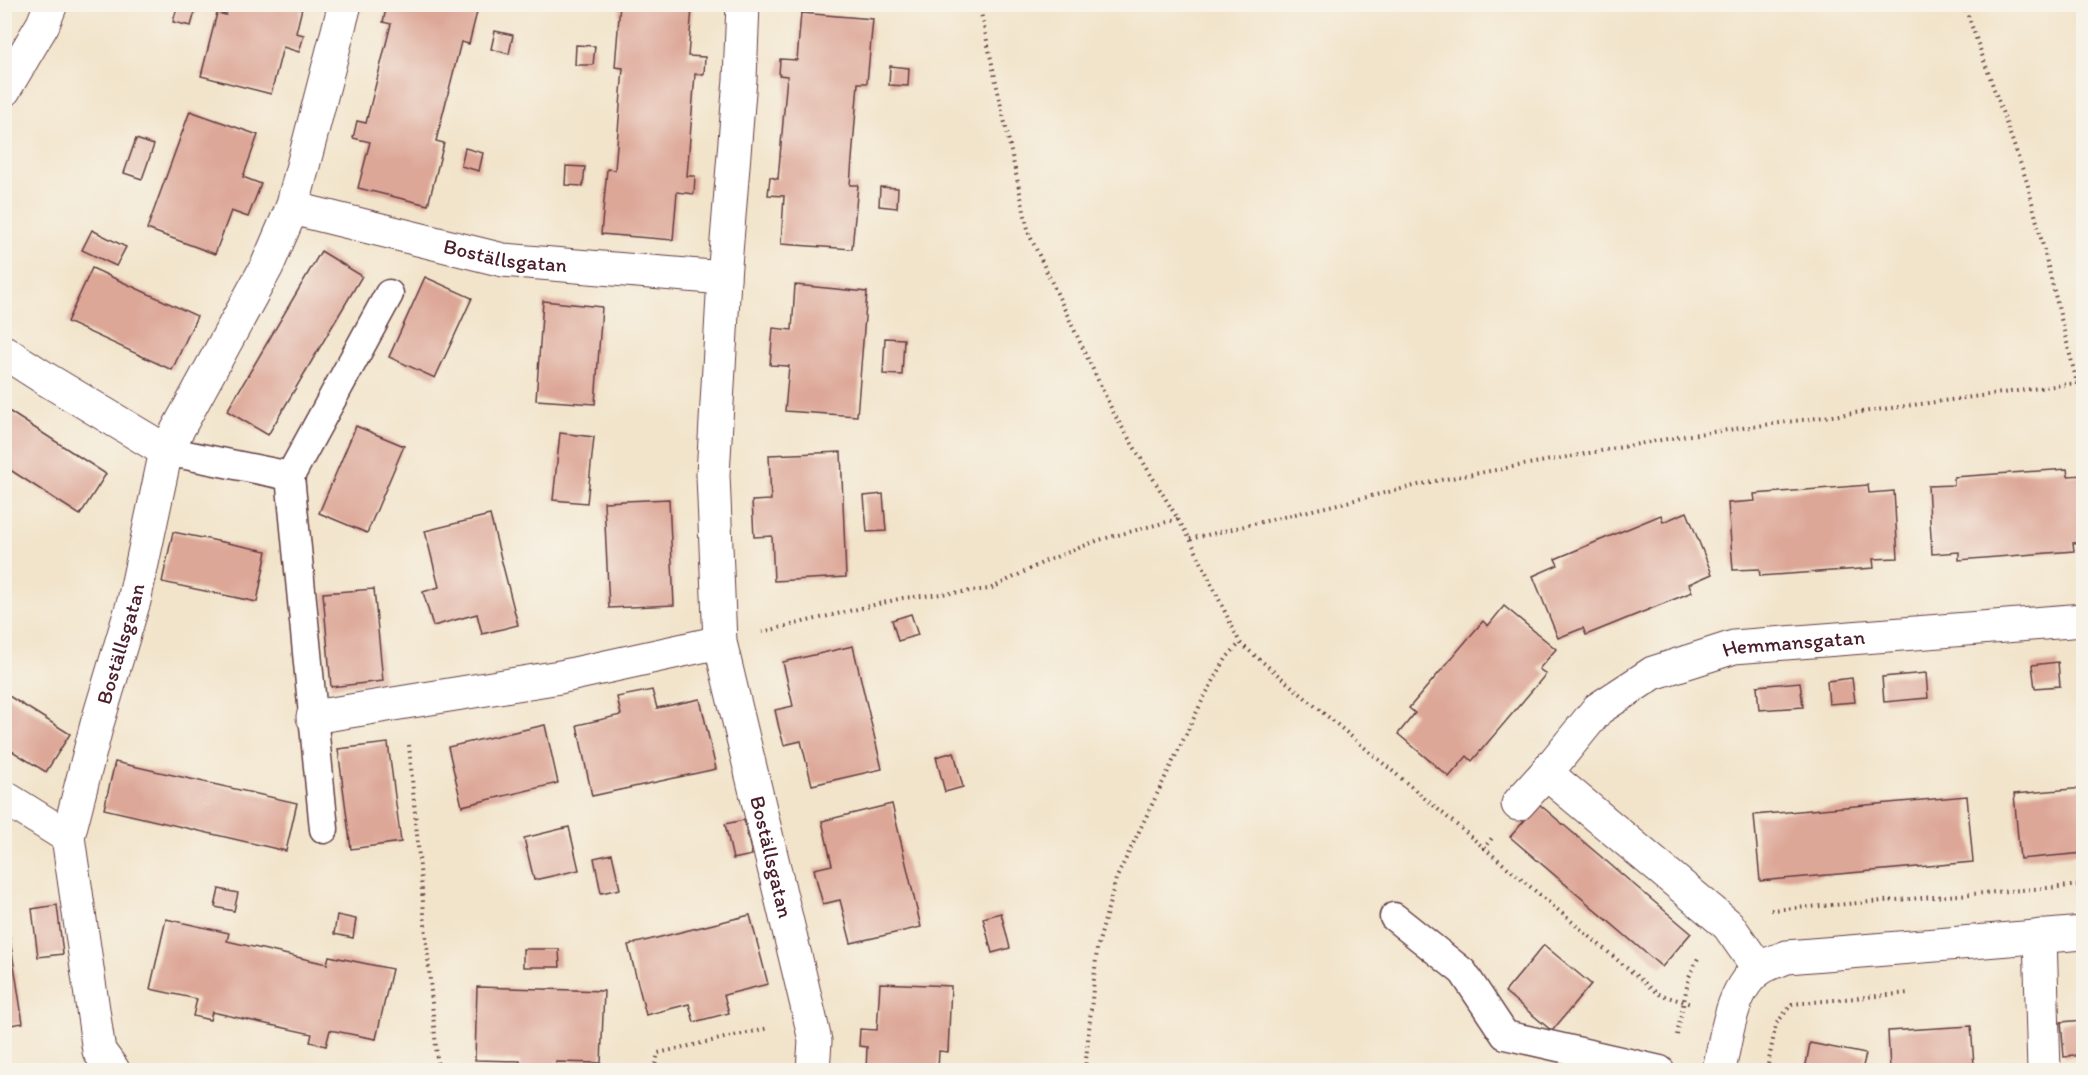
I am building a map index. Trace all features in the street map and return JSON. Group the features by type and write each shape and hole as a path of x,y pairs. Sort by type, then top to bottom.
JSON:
{"street":[{"path":"4,90 43,24 51,4"},
{"name":"Boställsgatan","path":"113,1071 99,1051 68,837 97,724 134,601 165,451 267,266 291,208 345,4"},
{"name":"Boställsgatan","path":"743,4 713,475 720,642 815,1041 813,1071"},
{"name":"Boställsgatan","path":"291,208 503,260 724,278"},
{"path":"4,352 165,451"},
{"name":"Hemmansgatan","path":"1518,804 1598,710 1653,673 1734,647 2084,620"},
{"path":"313,717 560,678 720,642"},
{"path":"1546,773 1728,925 1760,969"},
{"path":"4,797 68,837"},
{"path":"1719,1071 1730,1019 1740,991 1760,969 1787,957 2084,933"},
{"path":"2040,936 2044,1071"}],"lane":[{"path":"324,829 290,476 389,294"},
{"path":"165,451 290,476"},
{"path":"1394,917 1463,972 1504,1035 1660,1071"}],"path":[{"path":"979,4 1029,234 1114,414 1190,539 1240,643 1658,994 1730,1019"},
{"path":"1964,4 2027,182 2077,383"},
{"path":"1190,539 1435,481 1683,436 2084,382"},
{"path":"720,642 903,598 990,589 1046,561 1099,540 1178,519"},
{"path":"1085,1071 1097,949 1116,879 1203,699 1227,657 1240,643"},
{"path":"405,703 438,1071"},
{"path":"1767,1071 1776,1024 1792,1004"},
{"path":"654,1071 658,1053 810,1018"}],"building":[{"path":"178,4 196,8 191,26 173,22"},
{"path":"229,4 303,4 296,33 304,35 299,52 283,47 271,94 201,76 217,13 226,15"},
{"path":"405,4 479,4 469,44 461,42 436,141 444,143 428,205 358,188 370,142 353,138 357,121 366,123 391,24 383,22 387,5 404,10"},
{"path":"620,4 692,9 688,56 705,57 704,74 695,74 687,176 695,176 694,194 677,192 673,240 601,234 607,169 615,170 623,68 615,67"},
{"path":"801,13 873,19 867,83 858,83 850,185 858,185 852,249 781,244 784,196 768,195 770,177 778,179 787,76 779,75 780,59 797,60"},
{"path":"495,31 513,35 509,54 491,49"},
{"path":"576,45 595,46 593,65 575,65"},
{"path":"890,66 909,68 908,86 889,85"},
{"path":"190,111 258,135 243,177 261,184 248,217 231,211 215,254 147,229"},
{"path":"136,139 154,145 142,179 124,173"},
{"path":"465,148 483,153 479,171 461,166"},
{"path":"566,166 585,167 583,186 565,185"},
{"path":"880,187 898,188 897,208 879,206"},
{"path":"92,230 126,247 116,266 82,250"},
{"path":"321,251 362,276 268,435 227,411"},
{"path":"92,268 197,316 172,370 67,322"},
{"path":"425,277 472,298 435,378 389,357"},
{"path":"795,285 867,292 857,416 785,411 789,366 770,365 773,328 792,330"},
{"path":"543,301 602,307 595,404 536,400"},
{"path":"885,338 904,339 902,375 883,374"},
{"path":"4,408 106,474 80,515 4,466"},
{"path":"356,426 404,446 367,533 319,513"},
{"path":"560,433 594,437 587,503 553,500"},
{"path":"841,452 846,577 774,581 772,536 754,537 752,501 771,500 769,455"},
{"path":"2067,469 2068,476 2084,475 2084,542 2073,543 2074,551 1959,560 1959,552 1932,554 1928,486 1954,485 1954,477"},
{"path":"1868,485 1869,493 1894,491 1898,558 1873,559 1874,568 1760,576 1759,569 1733,570 1728,503 1755,501 1754,494"},
{"path":"883,494 886,531 867,532 864,496"},
{"path":"669,499 674,605 609,608 604,502"},
{"path":"1687,512 1712,574 1689,584 1692,592 1586,635 1583,628 1558,638 1533,576 1558,565 1555,559 1661,515 1663,522"},
{"path":"490,515 518,625 482,634 477,614 433,626 423,592 439,587 425,531"},
{"path":"173,532 267,551 257,602 162,582"},
{"path":"374,589 383,681 331,687 323,593"},
{"path":"1504,606 1556,649 1539,669 1546,674 1472,761 1467,756 1449,777 1398,734 1415,713 1409,708 1483,621 1488,626"},
{"path":"911,614 918,635 898,641 892,620"},
{"path":"853,646 882,769 812,785 801,741 784,745 779,728 775,710 793,706 783,662"},
{"path":"2058,662 2060,686 2035,688 2032,665"},
{"path":"1926,673 1928,698 1884,702 1882,677"},
{"path":"1852,678 1855,702 1829,704 1827,681"},
{"path":"1800,682 1803,707 1759,710 1757,686"},
{"path":"652,690 657,708 700,699 716,769 592,796 577,725 621,715 617,697"},
{"path":"4,693 70,734 46,772 4,746"},
{"path":"545,725 558,783 462,806 448,747"},
{"path":"388,743 401,842 351,849 338,749"},
{"path":"954,752 963,787 945,792 936,757"},
{"path":"115,762 297,803 286,851 104,809"},
{"path":"2084,788 2084,853 2020,859 2014,794"},
{"path":"1967,796 1973,862 1760,881 1754,815"},
{"path":"892,804 921,927 851,943 840,900 823,904 818,886 814,869 832,865 822,821"},
{"path":"1539,804 1691,933 1662,967 1510,837"},
{"path":"744,820 752,855 733,859 725,824"},
{"path":"569,827 579,870 534,880 524,838"},
{"path":"612,854 620,889 601,893 594,858"},
{"path":"219,889 238,893 234,911 215,907"},
{"path":"4,901 23,1023 4,1026"},
{"path":"57,905 63,954 38,957 32,909"},
{"path":"1001,913 1010,948 992,953 983,918"},
{"path":"337,915 356,919 353,938 334,934"},
{"path":"750,915 768,984 724,995 729,1013 694,1022 689,1004 646,1015 628,945"},
{"path":"166,919 229,933 227,941 327,964 329,956 392,969 376,1039 330,1030 326,1046 310,1042 312,1034 212,1012 210,1020 193,1016 197,999 150,989"},
{"path":"1544,945 1591,984 1552,1031 1505,992"},
{"path":"523,949 559,949 560,967 523,967"},
{"path":"880,983 951,986 948,1052 939,1051 938,1070 866,1070 867,1047 859,1046 860,1029 877,1030"},
{"path":"477,987 604,991 601,1063 556,1062 556,1070 520,1070 520,1061 475,1060"},
{"path":"2084,1020 2084,1055 2064,1057 2061,1022"},
{"path":"1971,1026 1974,1065 1890,1070 1888,1031"},
{"path":"1810,1043 1866,1054 1862,1070 1805,1070"}]}
